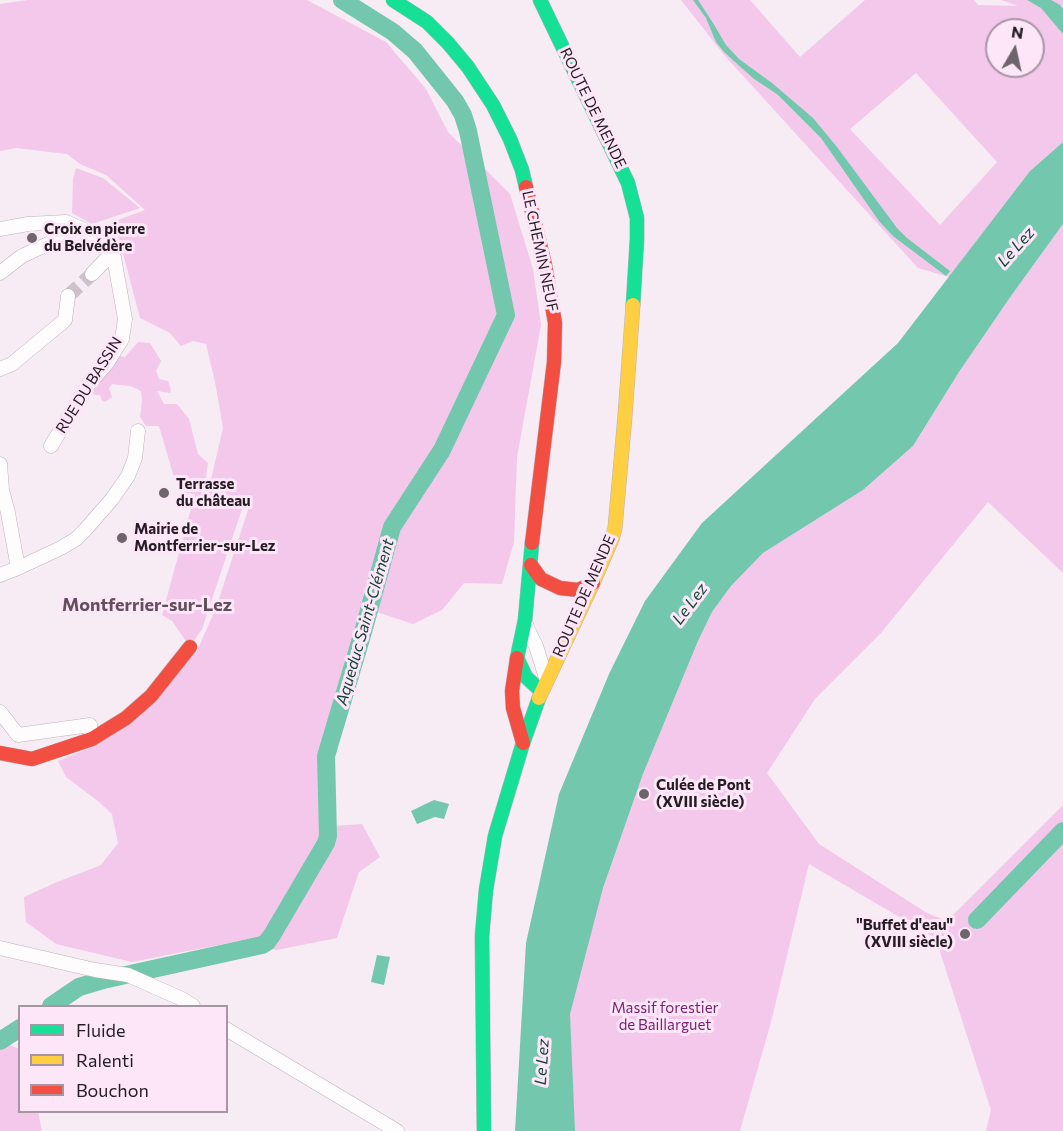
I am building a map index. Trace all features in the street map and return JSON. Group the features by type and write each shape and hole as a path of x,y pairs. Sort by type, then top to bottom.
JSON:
{"street":[{"name":"LE CHEMIN NEUF","path":"393,0 414,13 438,33 482,87 516,153 531,204 548,280 555,323 552,381 538,488 525,620 512,691 513,708 523,743"},
{"name":"ROUTE DE MENDE","path":"484,1131 482,936 495,836 523,743 544,684 612,539 617,511 638,227 628,183 622,168 540,0"},
{"path":"0,229 47,222 66,222 91,233 112,252 92,274"},
{"path":"0,273 22,256 63,237 70,224"},
{"name":"RUE DU BASSIN","path":"51,446 88,385 107,363 122,339 125,319 112,252"},
{"path":"0,369 12,364 65,320 68,296"},
{"path":"0,575 61,548 85,530 112,499 128,476 132,468 138,431"},
{"path":"0,464 2,490 18,568"},
{"path":"531,566 541,579 560,588 578,590 592,583"},
{"name":"LE CHEMIN NEUF","path":"525,620 539,654 544,684"},
{"path":"0,753 32,759 92,740 126,718 151,696 190,647"},
{"path":"517,658 526,677 544,684"},
{"path":"0,712 18,735 90,725 92,740"},
{"path":"0,948 95,970 128,975 191,1005"},
{"path":"228,1030 397,1131"}],"green space":[{"path":"28,0 307,0 386,42 426,89 448,132 510,194 533,269 541,325 517,457 514,542 502,584 464,583 442,610 413,624 374,611 331,761 334,826 362,824 380,857 359,872 337,938 276,950 249,939 132,962 56,944 26,922 24,897 101,865 118,843 112,814 66,777 58,761 97,745 197,651 216,608 250,504 248,497 245,496 202,629 190,647 172,621 162,615 195,494 182,493 173,474 159,426 146,426 140,417 141,391 131,386 112,384 109,388 112,397 105,402 100,395 89,394 119,356 125,357 138,342 150,343 161,361 156,371 159,379 168,381 171,390 170,393 157,391 164,404 177,404 189,419 198,454 208,463 205,483 210,484 223,428 206,344 193,341 181,346 170,333 140,318 119,238 99,227 145,210 106,175 80,164 67,154 16,148 0,151 0,4"},
{"path":"681,0 750,0 800,57 865,0 974,0 978,5 1018,6 1001,0 1063,0 1063,142 1030,171 949,277 918,268 725,56","holes":["916,73 997,162 940,225 850,129"]},
{"path":"76,168 103,178 140,208 92,224 72,213 73,179"},
{"name":"Massif forestier de Baillarguet","path":"1063,224 1063,573 988,502 880,634 815,699 767,773 819,844 927,913 947,921 1063,805 1063,1131 986,1131 991,1110 940,952 942,942 809,864 771,1022 740,1131 557,1131 576,945 603,888 643,774 712,612 731,586 763,553 863,490 913,446 959,372"},
{"path":"0,1041 18,1049 18,1113 38,1113 42,1131 0,1131"}],"water":[{"path":"693,0 698,0 726,45 739,59 772,83 813,118 897,228 950,271 946,276 893,236 879,221 821,138 777,94 754,79 724,52 716,42 706,18"},
{"path":"1027,0 1051,0 1060,5 1063,9 1063,34 1041,8"},
{"name":"Le Lez","path":"1063,142 1063,224 959,372 913,446 863,490 763,553 731,586 712,612 643,774 603,888 570,1014 575,1131 515,1131 526,943 559,794 609,674 645,601 702,523 898,343 1030,171"},
{"path":"434,800 449,804 444,819 435,817 417,824 411,811"},
{"path":"377,955 390,957 384,985 371,982"}],"waterway":[{"name":"Aqueduc Saint-Clément","path":"52,1005 79,987 262,945 272,935 326,843 328,836 326,756 392,527 442,450 506,315 463,115 455,101 415,51 393,32 342,0"},
{"path":"977,920 1063,831"},
{"name":"Aqueduc Saint-Clément","path":"0,1041 18,1029"}],"tunnel":[{"path":"68,296 92,274"}],"traffic: fast":[{"path":"393,0 427,22 468,67 493,105 510,139 526,187"},
{"path":"540,0 628,183 637,218 633,305"},
{"path":"532,543 525,620 517,658 526,677 541,691"},
{"path":"484,1131 482,936 486,890 495,836 539,698"}],"traffic: slow":[{"path":"539,698 593,583 615,528 633,305"}],"traffic: jam":[{"path":"526,187 545,265 555,323 554,362 532,543"},
{"path":"531,565 541,579 560,588 578,590 593,583"},
{"path":"0,753 32,759 92,739 126,718 151,696 190,647"},
{"path":"517,658 512,691 513,708 523,743"}],"place":[{"name":"Croix en pierre du Belvédère","path":"32,238"},
{"name":"Terrasse du château","path":"164,493"},
{"name":"Mairie de Montferrier-sur-Lez","path":"122,538"},
{"name":"Culée de Pont (XVIII siècle)","path":"644,794"},
{"name":"\"Buffet d'eau\" (XVIII siècle)","path":"965,934"}],"district":[{"name":"Montferrier-sur-Lez","path":"147,605"}]}
